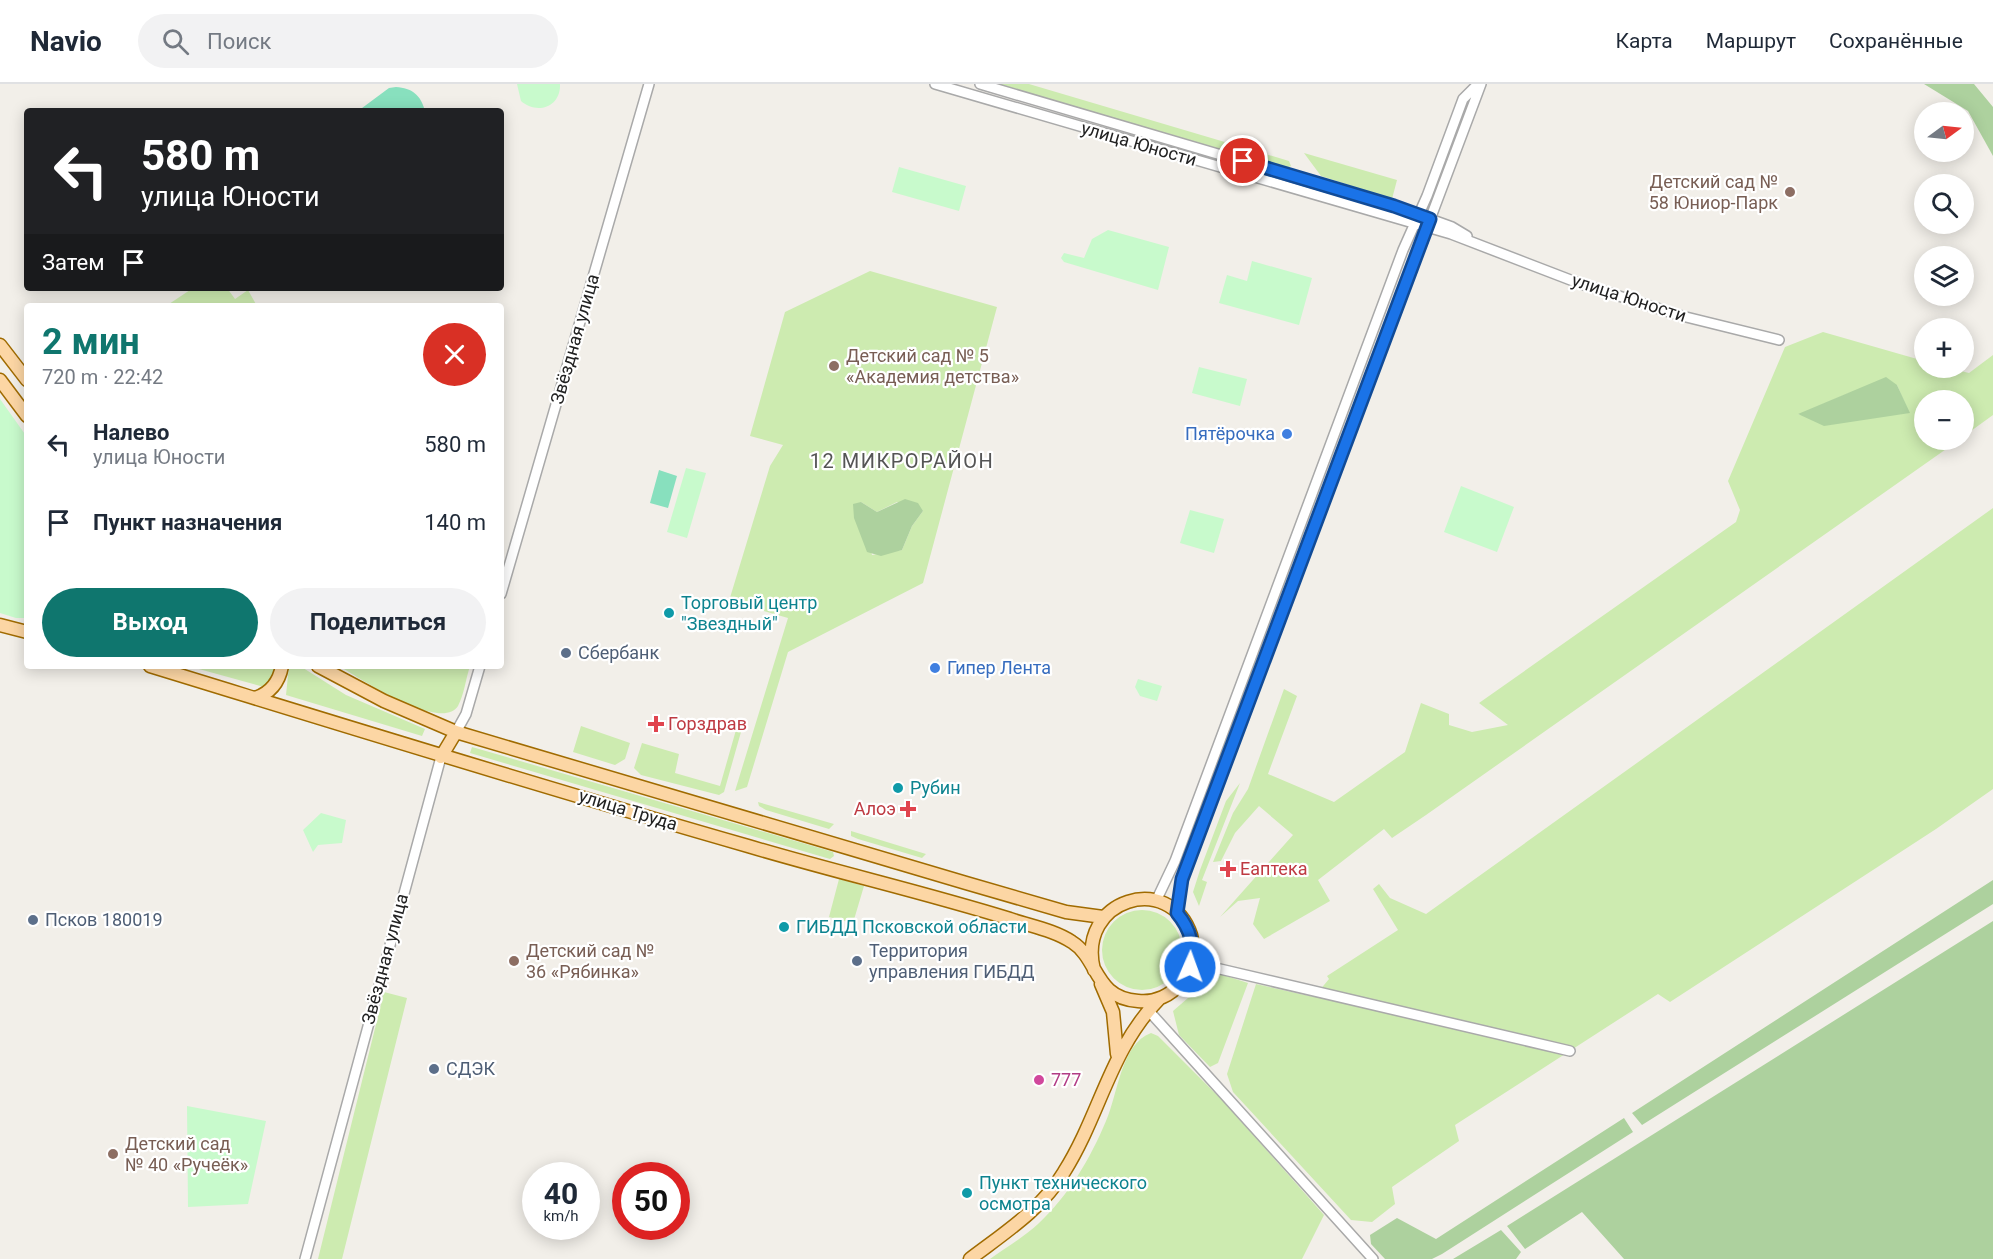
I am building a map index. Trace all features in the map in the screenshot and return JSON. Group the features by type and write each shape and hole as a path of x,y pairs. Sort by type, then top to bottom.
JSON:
{"main road":[{"path":"0,345 24,376"},
{"path":"0,380 24,412"},
{"path":"0,625 24,623"},
{"path":"0,625 24,631"},
{"name":"улица Труда","path":"160,669 441,757 749,847 940,898 1051,932 1075,943 1096,974"},
{"path":"255,698 269,692 276,684 281,669"},
{"name":"улица Труда","path":"324,669 384,701 456,732 1066,912 1103,917"},
{"name":"Звёздная улица","path":"441,757 456,732"},
{"path":"970,1259 1020,1221 1055,1186 1083,1138 1117,1055 1148,1010 1159,999 1177,988 1190,967 1193,945 1190,934 1177,913 1156,901 1144,899 1121,903 1103,917 1091,942 1096,974 1113,1012 1117,1055"},
{"path":"1096,974 1110,991 1125,999 1142,1002 1159,999"}],"street":[{"name":"Звёздная улица","path":"504,584 649,84"},
{"name":"улица Юности","path":"935,84 1415,225 1429,224"},
{"name":"улица Юности","path":"980,84 1419,215 1429,224 1581,284 1660,309 1779,340"},
{"path":"1156,901 1173,866 1375,322 1463,99 1480,84"},
{"path":"1177,913 1182,879 1480,84"},
{"name":"Звёздная улица","path":"456,732 466,714 479,669"},
{"name":"Звёздная улица","path":"305,1259 441,757"},
{"path":"1190,967 1220,969 1570,1051"},
{"path":"1148,1010 1373,1259"}],"green space":[{"path":"517,84 560,84 557,98 541,108 521,101"},
{"path":"997,84 1029,84 1289,161 1291,166 1285,169"},
{"path":"1924,84 1974,84 1993,107 1993,156 1974,122 1974,102 1953,102"},
{"path":"389,88 407,89 415,93 424,108 362,108"},
{"path":"1304,153 1397,180 1392,199 1321,176"},
{"path":"899,167 966,186 959,211 892,192"},
{"path":"1108,230 1169,247 1158,290 1064,262 1061,258 1064,253 1084,258 1092,239"},
{"path":"1252,261 1312,278 1299,325 1219,303 1227,275 1247,281"},
{"path":"870,271 997,307 923,583 788,652 747,787 735,791 788,618 729,601 770,466 783,445 750,436 785,312","holes":["861,502 877,512 897,502 923,511 912,526 902,550 872,555"]},
{"path":"188,291 229,291 235,299 249,291 255,303 170,303"},
{"path":"1823,332 1914,358 1914,378 1974,378 1974,369 1993,355 1993,415 1974,429 1974,390 1914,390 1914,450 1945,450 1392,838 1384,829 1318,880 1330,901 1264,939 1253,924 1260,898 1238,901 1220,917 1293,835 1259,806 1235,833 1221,861 1213,862 1233,813 1248,789 1284,689 1297,696 1268,774 1334,802 1405,752 1421,703 1449,714 1449,725 1472,732 1508,725 1479,703 1736,522 1740,510 1728,481 1785,347","holes":["1897,385 1909,413 1798,415 1849,393"]},
{"path":"1199,367 1247,379 1240,406 1192,393"},
{"path":"1886,377 1897,385 1910,413 1824,426 1798,414"},
{"path":"0,399 24,433 24,618 0,613"},
{"path":"686,468 706,473 687,538 667,532"},
{"path":"659,470 677,476 668,508 650,503"},
{"path":"1461,486 1514,507 1497,552 1444,532"},
{"path":"905,499 918,503 923,511 912,526 902,550 881,556 867,552 854,518 853,504 861,502 877,512"},
{"path":"1993,508 1993,789 1936,829 1670,1002 1658,994 1455,1125 1459,1141 1392,1187 1395,1204 1372,1222 1351,1220 1233,1092 1227,1074 1256,984 1314,997 1329,979 1327,976 1398,930 1373,889 1379,884 1390,898 1426,914"},
{"path":"1190,510 1224,519 1214,553 1180,543"},
{"path":"199,669 275,669 271,682 264,687"},
{"path":"289,669 305,669 346,695 425,729 422,736 286,695"},
{"path":"344,669 469,669 458,706 449,712 435,713 418,708 381,691"},
{"path":"1138,679 1162,686 1157,701 1140,696 1135,687"},
{"path":"581,726 630,743 625,759 615,765 573,752"},
{"path":"736,730 741,732 724,792 719,795 641,775 634,768 642,743 679,754 675,773 720,786"},
{"path":"472,747 833,852 834,856 830,859 470,753"},
{"path":"1240,783 1202,880 1207,882 1199,906 1193,892 1200,870 1226,801"},
{"path":"758,802 834,824 829,829 766,810 759,806"},
{"path":"321,813 346,820 342,843 318,845 313,852 303,830"},
{"path":"851,831 926,854 922,858 858,839 851,836"},
{"path":"839,879 864,886 853,923 829,917"},
{"path":"1993,880 1993,904 1642,1125 1632,1113"},
{"path":"1142,910 1157,913 1170,922 1179,935 1182,950 1179,965 1170,978 1157,987 1142,990 1127,987 1114,978 1105,965 1102,950 1105,935 1114,922 1127,913"},
{"path":"1993,921 1993,1259 1624,1259 1582,1212 1525,1249 1507,1226"},
{"path":"1220,974 1248,983 1218,1063 1210,1067 1179,1035 1173,1011 1196,991 1206,977"},
{"path":"384,992 407,998 342,1259 318,1259"},
{"path":"1151,1033 1158,1036 1222,1100 1324,1215 1302,1259 990,1259 1038,1224 1069,1189 1100,1135 1127,1059 1141,1039"},
{"path":"187,1106 266,1121 248,1204 188,1207"},
{"path":"1624,1118 1633,1132 1432,1259 1385,1259 1371,1244 1370,1235 1397,1218 1436,1239"},
{"path":"1501,1230 1521,1252 1516,1259 1453,1259"}],"place":[{"name":"Детский сад № 58 Юниор-Парк","path":"1790,192"},
{"name":"Детский сад № 5 «Академия детства»","path":"834,366"},
{"name":"Пятёрочка","path":"1287,434"},
{"name":"Торговый центр \"Звездный\"","path":"669,613"},
{"name":"Сбербанк","path":"566,653"},
{"name":"Гипер Лента","path":"935,668"},
{"name":"Горздрав","path":"656,724"},
{"name":"Рубин","path":"898,788"},
{"name":"Алоэ","path":"908,809"},
{"name":"Еаптека","path":"1228,869"},
{"name":"Псков 180019","path":"33,920"},
{"name":"ГИБДД Псковской области","path":"784,927"},
{"name":"Детский сад № 36 «Рябинка»","path":"514,961"},
{"name":"Территория управления ГИБДД","path":"857,961"},
{"name":"СДЭК","path":"434,1069"},
{"name":"777","path":"1039,1080"},
{"name":"Детский сад № 40 «Ручеёк»","path":"113,1154"},
{"name":"Пункт технического осмотра","path":"967,1193"}],"district":[{"name":"12 МИКРОРАЙОН","path":"902,461"}],"route":[{"path":"1190,967 1193,945 1185,922 1177,913 1182,879 1218,789 1430,219 1243,161"}]}
